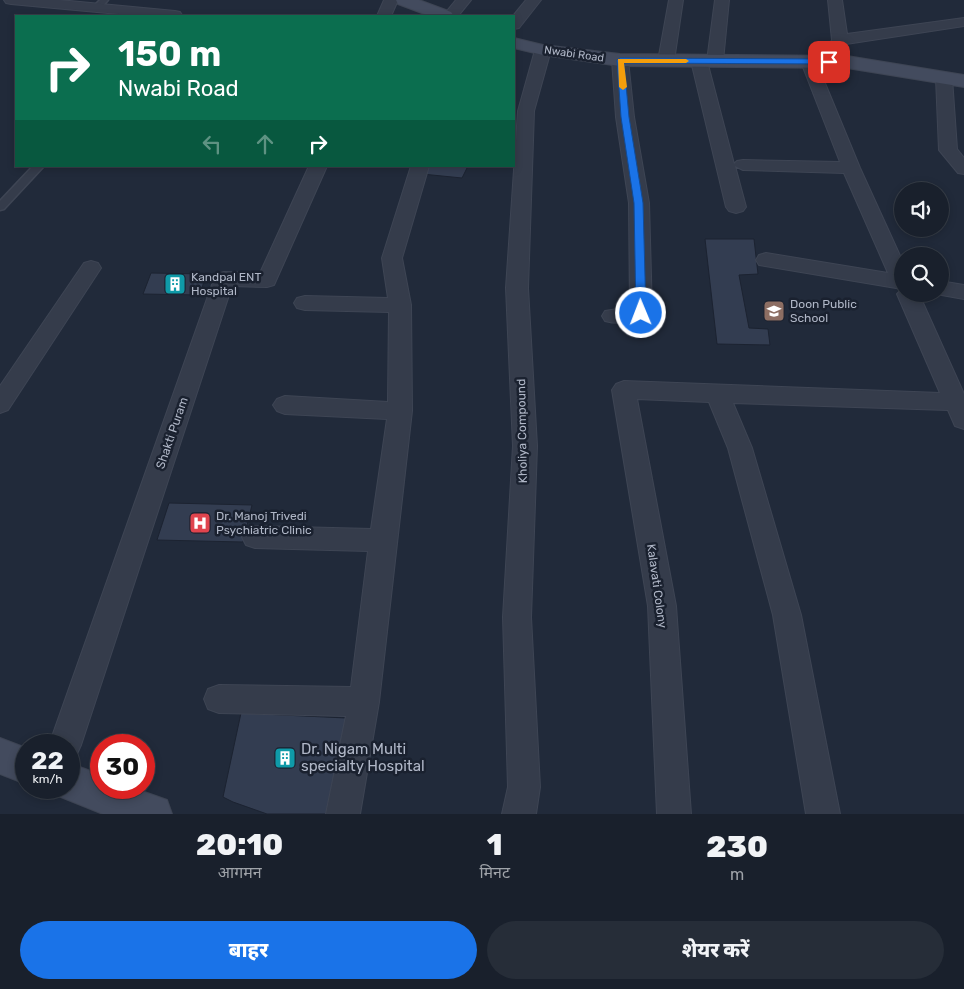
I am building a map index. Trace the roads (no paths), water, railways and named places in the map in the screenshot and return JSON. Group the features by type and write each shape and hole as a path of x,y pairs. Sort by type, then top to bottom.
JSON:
{"street":[{"path":"0,11 11,0 101,3 179,13"},
{"path":"384,15 391,0"},
{"path":"404,0 442,15"},
{"path":"451,15 464,0"},
{"path":"515,24 534,0"},
{"path":"666,61 676,0"},
{"path":"722,0 707,61 736,207"},
{"path":"829,62 840,40 836,1 852,0"},
{"path":"840,40 964,22"},
{"name":"Nwabi Road","path":"515,43 543,50 620,60 847,62 964,81"},
{"name":"Kholiya Compound","path":"519,814 524,788 517,616 525,446 517,288 526,111 543,50"},
{"path":"613,316 641,313 638,203 625,117 620,60"},
{"path":"809,62 851,168 894,263"},
{"path":"944,78 948,150 964,169"},
{"path":"743,165 851,168"},
{"name":"Shakti Puram","path":"69,734 224,279 266,280 318,167"},
{"path":"343,814 364,702 400,411 400,305 392,258 420,167"},
{"path":"766,260 894,280"},
{"path":"0,404 91,268"},
{"path":"949,290 964,292"},
{"path":"822,814 786,615 740,448 717,392 960,411 912,302"},
{"path":"306,303 400,305"},
{"name":"Kalavati Colony","path":"674,814 662,606 624,390 717,392"},
{"path":"285,405 400,411"},
{"path":"255,536 383,540"},
{"path":"219,699 364,702"},
{"path":"0,756 15,762"},
{"path":"80,786 145,813"}],"lane":[{"path":"0,207 38,167"}],"place":[{"name":"Kandpal ENT Hospital","path":"175,284"},
{"name":"Doon Public School","path":"774,311"},
{"name":"Dr. Manoj Trivedi Psychiatric Clinic","path":"200,523"},
{"name":"Dr. Nigam Multi specialty Hospital","path":"285,758"}]}
